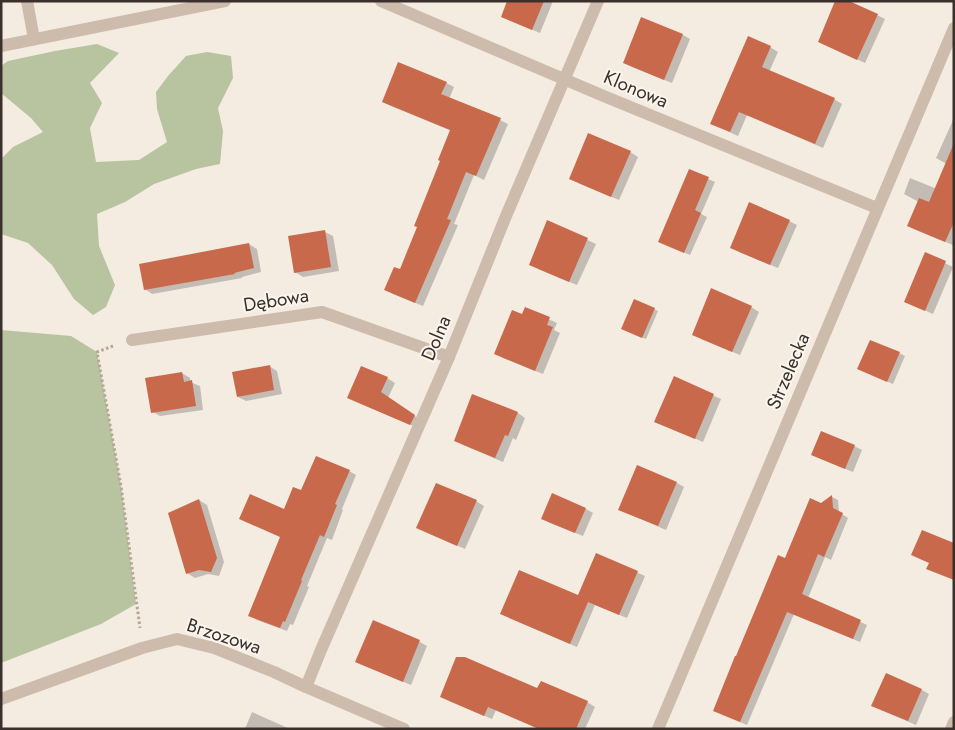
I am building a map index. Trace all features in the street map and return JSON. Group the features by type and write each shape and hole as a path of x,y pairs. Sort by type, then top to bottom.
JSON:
{"street":[{"path":"27,1 34,39"},
{"path":"1,46 225,1"},
{"name":"Klonowa","path":"381,1 877,208"},
{"name":"Dolna","path":"306,687 320,650 449,357 506,216 598,1"},
{"name":"Strzelecka","path":"658,729 954,28"},
{"name":"Dębowa","path":"132,340 322,312 449,357"},
{"name":"Brzozowa","path":"1,699 142,648 177,639 214,648 404,729"},
{"path":"951,729 954,722"}],"path":[{"path":"132,340 97,352 121,486 142,648"}],"green space":[{"path":"97,44 119,53 90,83 102,103 90,128 96,162 139,160 167,142 157,109 156,92 186,56 207,52 231,56 233,78 218,108 223,131 220,164 196,169 154,184 125,202 97,214 99,246 115,285 106,307 93,315 74,299 52,265 28,243 1,234 1,159 13,147 43,132 31,118 1,93 1,66 8,61"},
{"path":"1,330 71,336 97,352 121,486 136,604 101,624 1,663"}],"building":[{"path":"507,1 544,1 532,30 501,17"},
{"path":"835,1 849,1 878,14 857,60 818,42"},
{"path":"641,17 683,34 664,80 623,63"},
{"path":"748,36 771,46 762,67 835,98 815,144 739,112 730,132 710,124"},
{"path":"398,62 447,82 441,94 501,118 476,176 466,172 447,219 451,220 415,303 384,290 394,267 400,269 417,227 414,226 440,161 438,160 450,130 382,102"},
{"path":"588,133 631,151 611,197 569,179"},
{"path":"954,143 954,222 945,242 907,226 919,198 929,202"},
{"path":"689,169 709,177 695,210 701,213 684,253 658,242"},
{"path":"749,202 790,220 770,265 730,248"},
{"path":"547,220 588,238 569,282 529,265"},
{"path":"325,230 331,267 294,273 288,236"},
{"path":"249,243 254,268 235,274 144,290 139,264"},
{"path":"925,252 946,261 925,311 904,302"},
{"path":"711,288 752,306 732,352 692,335"},
{"path":"634,299 655,308 642,338 621,329"},
{"path":"525,307 550,317 547,325 553,327 535,371 494,354 512,310 522,314"},
{"path":"870,340 900,352 887,382 857,369"},
{"path":"270,365 274,390 237,397 232,372"},
{"path":"361,366 388,377 381,392 415,415 410,425 347,398"},
{"path":"182,372 184,382 192,380 196,406 151,413 145,378"},
{"path":"674,376 714,394 695,439 654,422"},
{"path":"472,394 518,412 508,436 505,435 495,458 454,441"},
{"path":"821,431 855,445 845,469 811,455"},
{"path":"316,456 350,470 335,504 337,505 324,537 320,535 285,622 283,621 280,628 248,616 280,537 239,519 250,494 284,509 293,487 301,490"},
{"path":"637,465 677,482 658,526 618,510"},
{"path":"436,483 477,500 457,546 416,528"},
{"path":"552,493 586,508 575,533 541,519"},
{"path":"832,495 833,508 843,513 824,557 818,554 802,594 861,620 853,639 787,612 740,722 713,711 778,555 785,558 810,498 821,503"},
{"path":"199,499 217,558 211,572 199,570 186,574 168,513"},
{"path":"922,530 954,543 954,580 926,569 929,563 911,555"},
{"path":"596,553 638,571 619,615 588,602 570,644 500,614 519,570 578,595"},
{"path":"373,620 420,640 403,682 355,662"},
{"path":"456,657 465,657 537,688 541,681 588,701 576,729 539,729 488,707 484,716 440,697"},
{"path":"886,673 922,689 908,721 871,706"}]}
